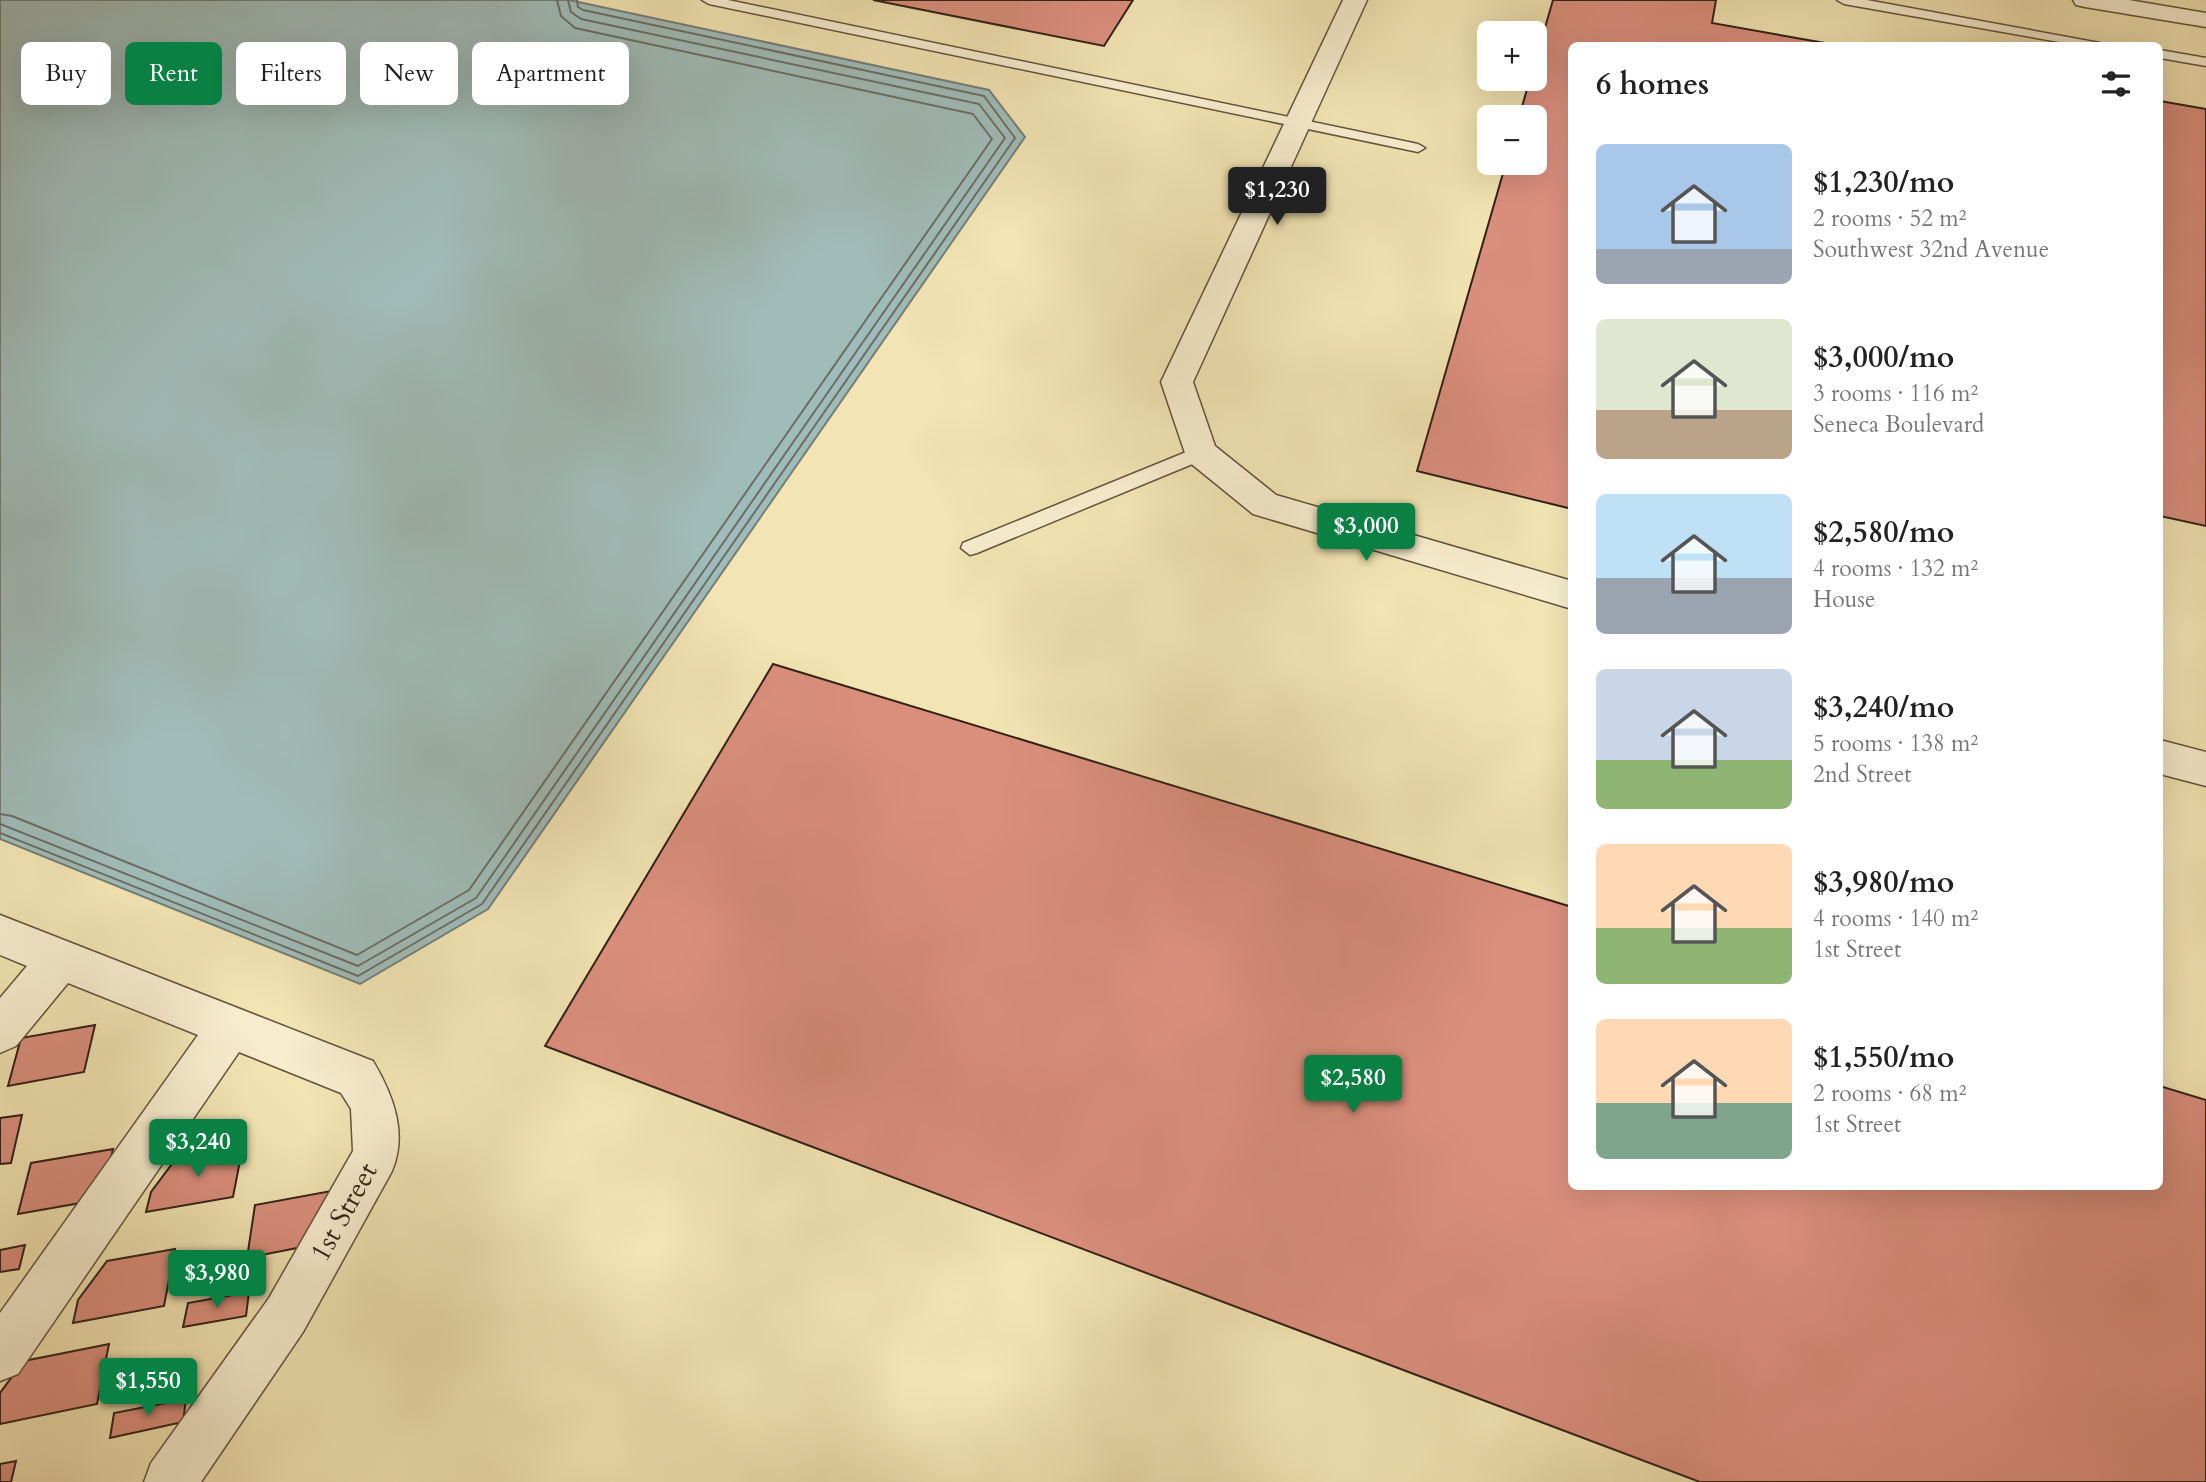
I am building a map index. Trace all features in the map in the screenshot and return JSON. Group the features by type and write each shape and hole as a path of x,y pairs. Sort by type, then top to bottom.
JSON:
{"street":[{"path":"1355,0 1177,382 1201,453 1265,505 1568,594"},
{"path":"2085,0 2206,20"},
{"path":"2163,758 2206,769"},
{"name":"1st Street","path":"0,935 357,1077 373,1104 376,1155 286,1315 170,1482"},
{"path":"0,1031 61,958"},
{"path":"0,1356 231,1025"}],"lane":[{"path":"709,0 1418,148"},
{"path":"1844,0 2086,42"},
{"path":"2163,55 2206,62"},
{"path":"970,548 1201,453"}],"water":[{"path":"0,0 569,0 989,90 1025,137 488,909 360,984 0,839"}],"building":[{"path":"873,0 1133,0 1104,46"},
{"path":"1553,0 1716,0 1712,23 1819,42 1568,42 1568,508 1417,471 1503,175 1547,175 1547,105 1522,105 1527,91 1547,91 1547,21"},
{"path":"2163,102 2206,109 2206,526 2163,517"},
{"path":"773,664 1568,906 1568,1190 2163,1190 2163,1087 2206,1100 2206,1482 1700,1482 545,1046"},
{"path":"95,1025 84,1072 8,1086 21,1038"},
{"path":"22,1115 11,1163 0,1164 0,1118"},
{"path":"243,1145 233,1197 146,1212 151,1192 178,1156"},
{"path":"113,1149 108,1171 86,1202 18,1214 31,1163"},
{"path":"331,1191 307,1246 247,1258 255,1205"},
{"path":"25,1245 19,1269 0,1272 0,1250"},
{"path":"175,1249 164,1306 73,1323 78,1300 107,1261"},
{"path":"249,1292 246,1316 183,1327 188,1303"},
{"path":"109,1344 97,1404 0,1424 0,1393 24,1361"},
{"path":"186,1399 183,1422 110,1438 114,1413"},
{"path":"16,1461 11,1482 0,1482 0,1464"}]}
